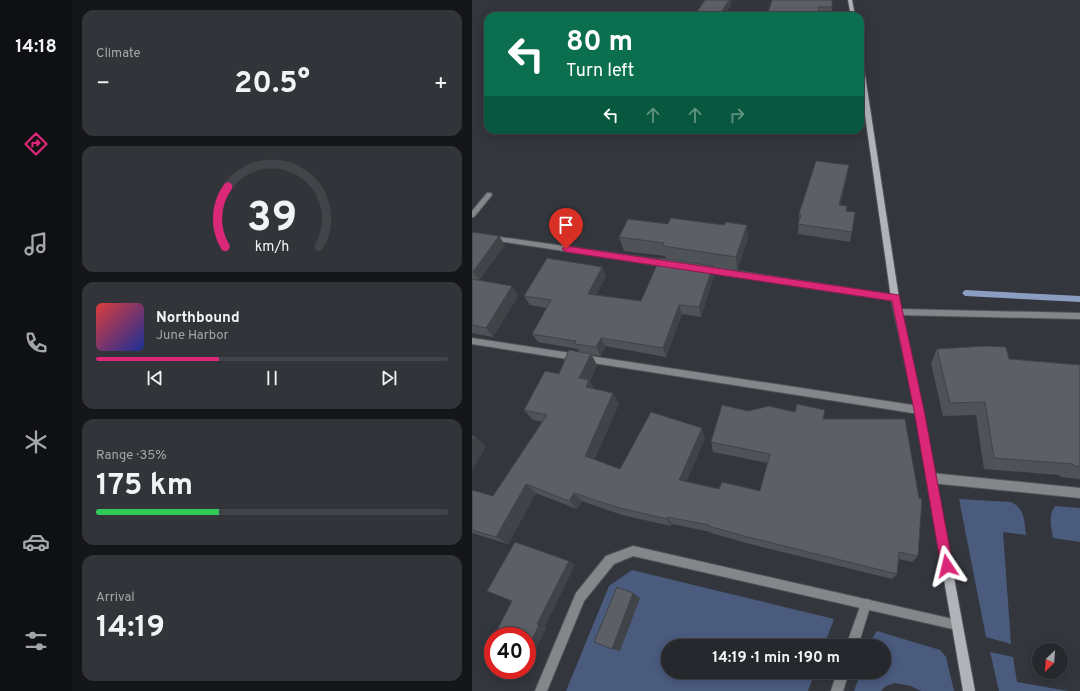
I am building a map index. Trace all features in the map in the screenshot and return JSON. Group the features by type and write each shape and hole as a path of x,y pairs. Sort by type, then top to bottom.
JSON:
{"street":[{"path":"850,0 852,12"},
{"path":"864,88 898,312 919,410 969,691"},
{"path":"472,216 489,195"},
{"path":"472,235 676,265"},
{"path":"700,269 896,298"},
{"path":"898,312 1080,316"},
{"path":"472,341 919,410"},
{"path":"931,478 1080,493"},
{"path":"541,691 580,597 610,560 633,552 957,625"},
{"path":"854,639 866,604"},
{"path":"837,691 841,679"}],"shaded area":[{"path":"959,499 1011,502 1019,508 1023,516 1026,535 1003,532 1011,644 986,637"},
{"path":"1055,506 1080,508 1080,542 1053,538 1051,514"},
{"path":"632,570 834,619 827,639 661,639 661,679 812,679 808,691 566,691 609,586"},
{"path":"877,631 940,650 946,657 954,691 921,691 911,686 895,683 886,686 881,691 854,691 858,679 891,679 891,639 872,639"},
{"path":"990,652 1013,657 1017,682 1068,691 999,691"}],"building":[{"path":"705,0 729,0 722,12 697,12"},
{"path":"772,0 832,0 832,7 818,7 819,12 768,12"},
{"path":"816,161 849,165 839,205 847,206 846,211 855,212 852,232 798,224 801,215 799,214"},
{"path":"671,218 724,225 726,222 747,225 736,257 663,246 664,243 619,237 628,219 668,224"},
{"path":"472,232 499,236 473,272 472,271"},
{"path":"547,258 602,267 588,294 641,301 660,258 713,266 699,307 679,305 663,348 601,338 596,347 575,344 576,341 532,334 551,300 524,296"},
{"path":"472,279 512,286 486,328 472,325"},
{"path":"985,346 1006,347 1009,359 1080,365 1080,467 1074,466 1073,464 994,458 985,402 950,403 937,349"},
{"path":"569,350 591,354 579,378 589,380 586,387 613,393 585,456 620,469 651,412 702,428 679,480 719,489 722,482 760,491 770,454 711,442 722,405 748,411 769,406 795,412 797,404 825,410 823,419 905,419 919,498 922,499 918,556 899,552 897,574 748,537 708,526 709,525 667,517 667,519 616,507 574,493 569,501 526,484 496,537 472,530 472,490 493,496 547,415 524,410 545,371 559,374"},
{"path":"515,542 569,561 537,624 539,625 536,631 536,627 499,627 512,601 487,591"},
{"path":"617,587 633,593 612,649 594,642"}],"waterway":[{"path":"965,293 1080,299"}],"route":[{"path":"566,249 896,298 919,410 947,566"}]}
